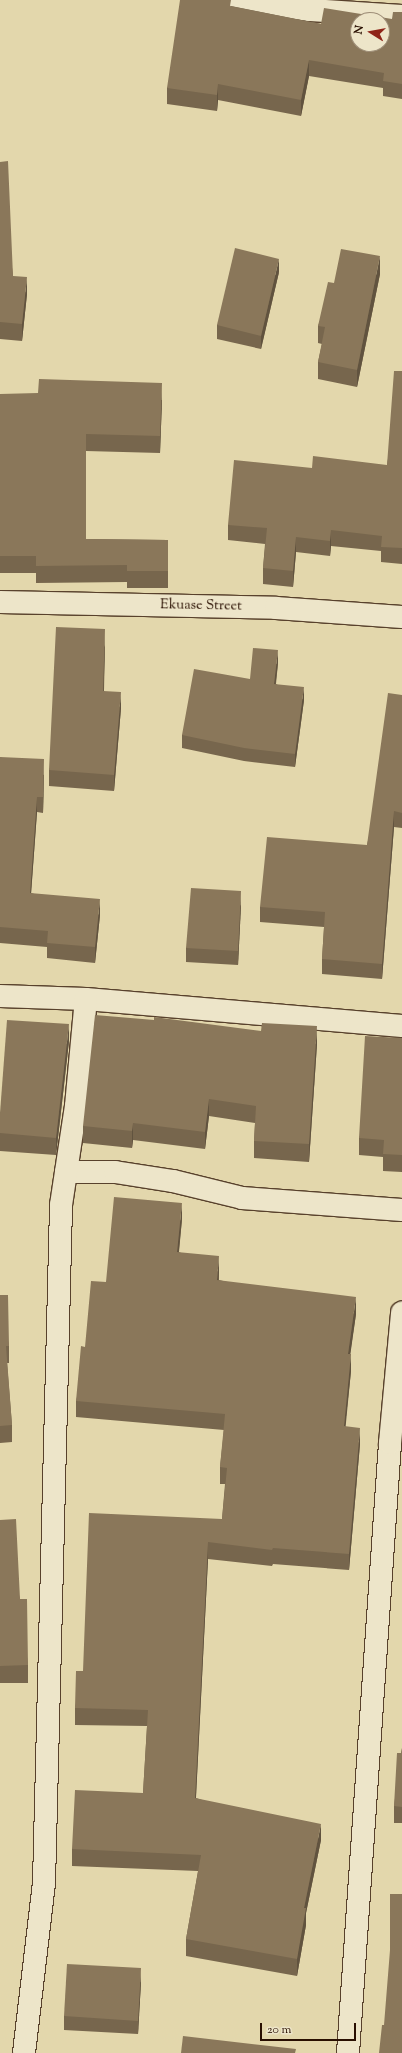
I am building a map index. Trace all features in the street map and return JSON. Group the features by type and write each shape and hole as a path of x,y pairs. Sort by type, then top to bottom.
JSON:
{"street":[{"path":"237,0 310,10 402,16"},
{"name":"Ekuase Street","path":"0,602 276,608 402,617"},
{"path":"0,996 86,999 402,1026"},
{"path":"24,2053 44,1883 61,1221 66,1172 76,1106 86,999"},
{"path":"66,1172 115,1172 173,1181 242,1198 402,1210"},
{"path":"348,2053 390,1451 402,1313"}],"building":[{"path":"180,0 231,0 230,6 321,24 324,8 350,12 350,52 390,52 390,19 392,19 393,12 402,12 402,84 383,81 384,73 309,60 301,100 218,84 217,95 167,88"},
{"path":"8,161 13,276 27,277 22,324 0,322 0,162"},
{"path":"235,248 279,259 261,336 217,325"},
{"path":"341,249 380,256 357,370 318,362 325,327 318,326 328,282 334,283"},
{"path":"394,371 402,371 402,548 381,547 382,536 331,530 330,541 296,537 293,571 263,568 267,528 228,525 234,460 312,468 313,456 387,465"},
{"path":"39,379 162,383 160,436 86,434 86,539 168,540 168,571 127,571 127,565 36,566 36,556 0,556 0,394 38,393"},
{"path":"56,627 105,629 103,691 121,692 114,775 49,770"},
{"path":"253,648 278,650 274,684 304,687 295,754 244,748 182,735 194,669 250,679"},
{"path":"388,693 402,695 402,813 394,811 382,964 322,959 325,912 260,907 267,837 367,845"},
{"path":"0,757 44,759 43,797 37,797 30,893 100,899 95,947 47,943 48,931 0,927"},
{"path":"191,888 241,891 238,951 186,948"},
{"path":"95,1015 154,1020 154,1017 261,1031 262,1023 317,1026 309,1144 254,1141 256,1106 209,1099 205,1132 133,1123 132,1131 83,1126"},
{"path":"7,1020 69,1024 56,1138 0,1133 0,1113"},
{"path":"365,1036 402,1038 402,1155 383,1154 384,1140 359,1138"},
{"path":"114,1197 182,1203 177,1252 219,1256 217,1280 356,1297 348,1354 351,1354 344,1426 360,1428 349,1554 273,1548 272,1550 208,1542 195,1798 321,1824 304,1908 306,1908 297,1959 186,1939 201,1855 72,1849 75,1790 143,1793 148,1710 75,1708 76,1671 83,1671 89,1513 222,1519 227,1468 220,1467 225,1414 76,1401 81,1346 85,1347 91,1281 106,1282"},
{"path":"0,1295 8,1295 9,1346 6,1346 12,1425 0,1426"},
{"path":"16,1519 20,1599 27,1599 28,1665 0,1666 0,1520"},
{"path":"402,1748 402,1807 394,1806 397,1753 401,1753"},
{"path":"390,1894 402,1894 402,2053 379,2053 382,2025 384,2025 390,1950"},
{"path":"67,1964 141,1968 138,2021 64,2016"},
{"path":"183,2036 296,2049 295,2053 181,2053"}]}
